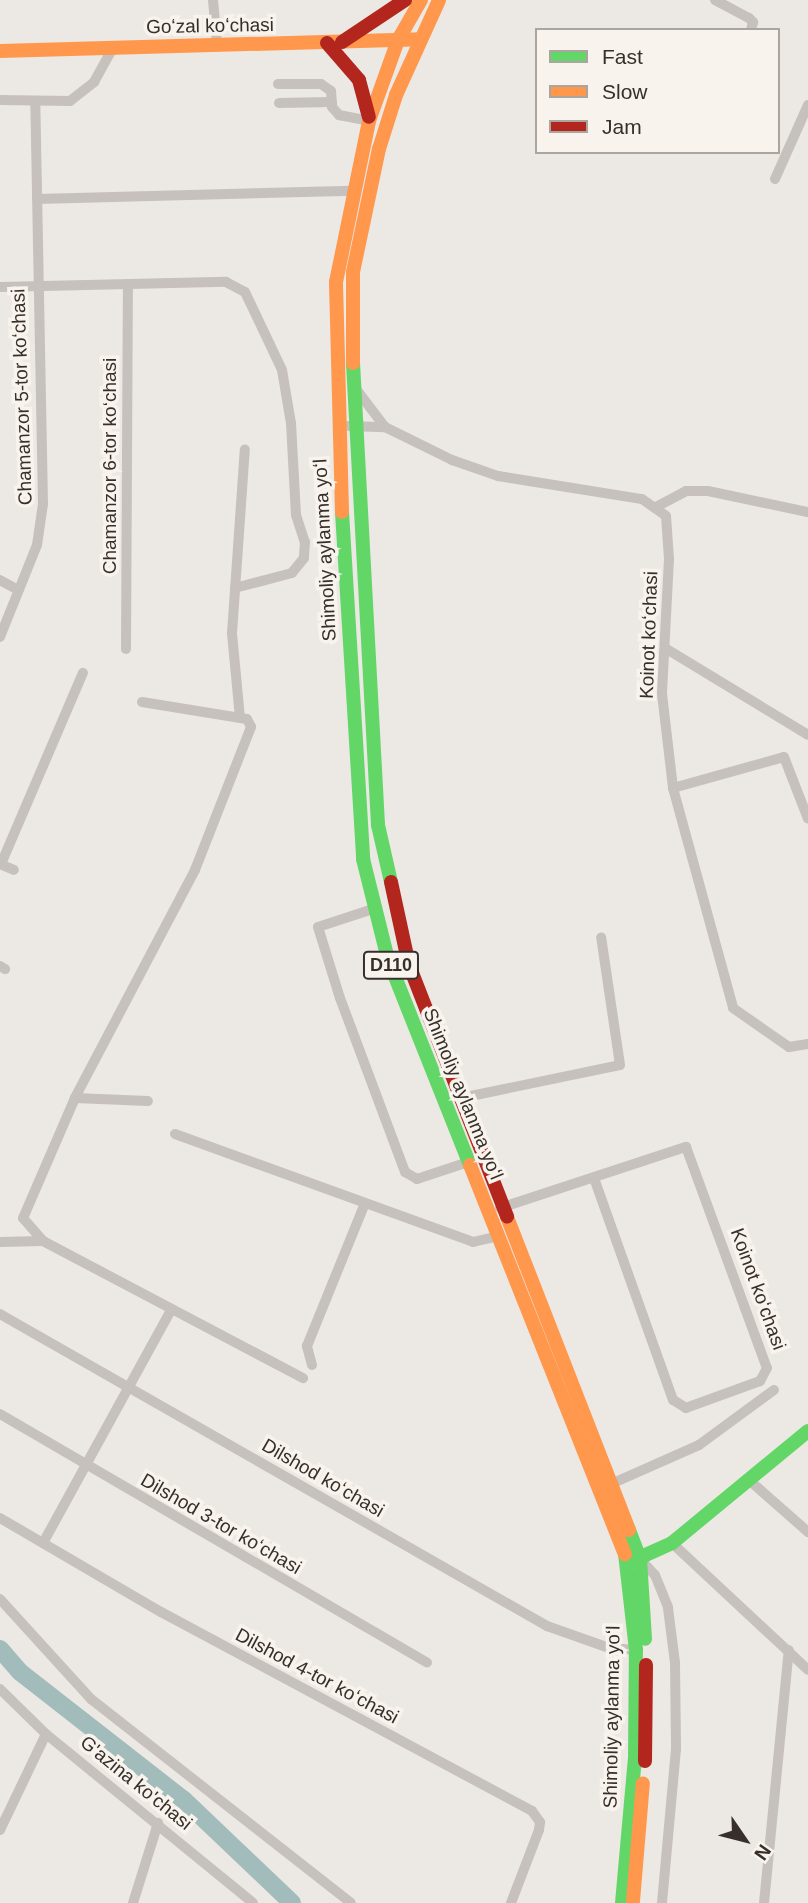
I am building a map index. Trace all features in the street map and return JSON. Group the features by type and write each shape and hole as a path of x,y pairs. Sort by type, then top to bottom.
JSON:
{"main road":[{"path":"369,121 359,80 334,42 405,0"},
{"name":"Shimoliy aylanma yoʻl","path":"421,0 398,40 369,121 336,282 337,427 363,859 388,959 468,1162 497,1209 499,1236 634,1561 635,1756 622,1903"},
{"name":"Shimoliy aylanma yoʻl","path":"439,0 396,95 365,196 353,272 353,426 378,825 399,937 461,1098 497,1209 611,1484 634,1561 646,1736 633,1903"},
{"name":"Goʻzal koʻchasi","path":"0,51 421,39"},
{"path":"356,749 373,745"},
{"path":"634,1561 672,1543 808,1431"}],"street":[{"path":"213,0 216,44"},
{"path":"715,0 749,18 753,22 752,28"},
{"path":"0,100 35,103 70,100 94,82 113,48"},
{"path":"278,84 321,83 331,91 332,102 339,115 369,121"},
{"path":"279,103 332,102"},
{"name":"Chamanzor 5-tor koʻchasi","path":"0,637 37,545 43,504 36,285 35,103"},
{"path":"775,180 808,105"},
{"path":"37,199 353,191"},
{"name":"Chamanzor 6-tor koʻchasi","path":"126,649 128,284"},
{"path":"0,287 236,285 250,301 282,370 304,558 284,577 234,588"},
{"path":"352,384 386,427"},
{"path":"337,427 386,427 498,477 642,499 658,506 687,491 708,491 808,512"},
{"path":"240,718 232,633 245,449"},
{"name":"Koinot koʻchasi","path":"658,506 666,516 669,531 662,694 673,788 733,1008 789,1047 808,1044"},
{"path":"0,580 18,590"},
{"path":"665,648 808,735"},
{"path":"13,870 0,864 83,674"},
{"path":"142,702 240,718 250,721 251,727 195,870 75,1098 24,1209 26,1223 43,1241 303,1378"},
{"path":"673,788 785,757 808,819"},
{"path":"376,908 318,927 340,998 405,1172 417,1179 468,1162"},
{"path":"461,1098 620,1065 601,937"},
{"path":"75,1098 148,1101"},
{"path":"175,1134 473,1242 499,1236"},
{"name":"Koinot koʻchasi","path":"497,1209 680,1148 690,1152 768,1368 760,1381 686,1408 673,1400 594,1178"},
{"path":"312,1365 307,1346 365,1203"},
{"path":"0,1242 43,1241"},
{"path":"43,1543 171,1310"},
{"name":"Dilshod koʻchasi","path":"0,1314 547,1626 609,1648 636,1650"},
{"path":"611,1484 699,1445 775,1390"},
{"name":"Dilshod 3-tor koʻchasi","path":"0,1414 85,1467 427,1663"},
{"path":"749,1480 808,1532"},
{"name":"Dilshod 4-tor koʻchasi","path":"0,1518 532,1811 540,1822 511,1903"},
{"path":"672,1543 808,1670"},
{"path":"634,1561 655,1575 668,1608 674,1662 676,1749 662,1903"},
{"path":"0,1599 91,1699 351,1903"},
{"path":"764,1903 789,1650"},
{"name":"G'azina ko'chasi","path":"0,1689 46,1734 253,1903"},
{"path":"0,1830 46,1734"},
{"path":"132,1903 158,1823"}],"waterway":[{"path":"0,1649 20,1672 184,1800 292,1903"}],"traffic: fast":[{"path":"353,363 378,825 391,882"},
{"path":"342,512 363,859 388,959 470,1165"},
{"path":"630,1562 672,1543 808,1431"},
{"path":"629,1530 640,1559 645,1639"},
{"path":"622,1903 635,1756 636,1650 625,1554"}],"traffic: slow":[{"path":"342,512 336,282 369,121 398,40 421,0"},
{"path":"353,363 353,272 379,149 396,95 439,0"},
{"path":"0,51 421,39"},
{"path":"470,1165 625,1554"},
{"path":"507,1217 629,1530"},
{"path":"633,1901 643,1783"}],"traffic: jam":[{"path":"342,42 405,0"},
{"path":"327,43 359,80 369,117"},
{"path":"391,882 409,965 507,1217"},
{"path":"645,1761 646,1665"}]}
